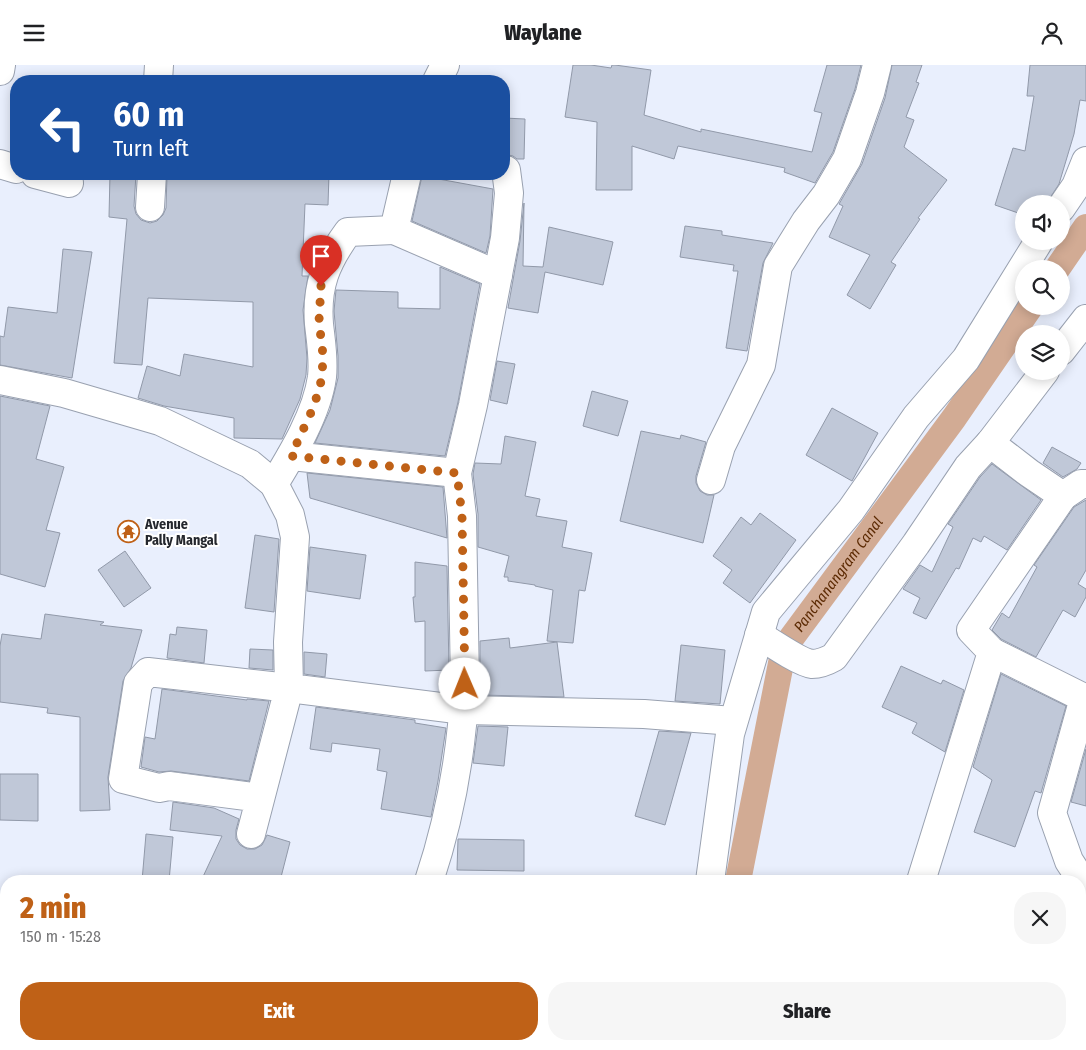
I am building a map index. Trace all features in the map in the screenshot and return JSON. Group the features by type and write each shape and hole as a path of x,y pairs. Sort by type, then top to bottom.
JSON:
{"street":[{"path":"0,65 0,71"},
{"path":"711,480 721,446 761,365 778,266 806,221 826,195 847,159 870,93 876,65"},
{"path":"1070,195 1076,186 1086,161"},
{"path":"58,180 69,183"},
{"path":"150,207 152,180"},
{"path":"394,230 406,180"},
{"path":"431,875 451,804 464,710 462,516 457,473 473,405 505,238 510,193 508,180"},
{"path":"274,484 291,456 314,406 322,378 323,355 319,321 323,275 335,249 348,232 394,230 498,275"},
{"path":"711,875 730,734 733,721 768,641 766,612 851,510 916,417 966,359 1033,250"},
{"path":"1070,339 1086,319"},
{"path":"0,380 64,393 160,421 250,463 274,484 290,515 295,537 288,642 289,688 251,834"},
{"path":"768,641 810,664 824,662 834,657 916,544 968,467 990,443 1038,380"},
{"path":"990,443 1029,473 1075,490 971,630 992,652 1084,697 1052,813 1069,861 1078,875"},
{"path":"291,456 457,473"},
{"path":"923,875 992,652"},
{"path":"260,798 169,786 159,788 123,779 138,683 148,672 464,710 644,714 733,721"}],"building":[{"path":"573,65 611,68 612,65 615,65 651,70 644,115 701,132 701,129 812,152 822,113 814,111 827,65 861,65 855,89 833,152 815,183 784,172 785,168 678,146 674,159 632,146 632,190 596,190 597,122 565,117"},
{"path":"892,65 922,65 916,82 919,83 906,117 914,120 904,147 947,180 918,218 920,219 891,262 896,265 870,309 847,295 870,255 829,237 843,206 839,204 862,164 885,98"},
{"path":"1030,65 1086,65 1086,101 1080,100 1074,134 1059,184 1052,195 1015,195 1015,212 995,205 1013,148 1025,151 1034,96 1027,96"},
{"path":"510,118 525,119 524,159 517,159 510,155"},
{"path":"110,180 136,180 134,206 136,214 141,220 150,223 157,221 163,215 166,208 167,180 329,180 328,205 305,204 302,276 308,276 303,310 307,358 306,375 300,399 282,439 234,438 234,418 164,406 138,398 147,366 180,376 184,354 253,367 253,302 148,298 142,365 114,363 127,219 109,217"},
{"path":"421,180 444,180 493,189 490,236 486,253 412,221"},
{"path":"524,203 523,266 543,267 549,227 613,242 603,285 545,272 538,313 508,308 520,241"},
{"path":"685,226 722,231 722,235 773,243 763,263 747,351 726,348 738,271 733,271 734,265 680,257"},
{"path":"63,249 92,252 72,378 0,365 0,336 4,337 8,307 57,313"},
{"path":"440,267 480,284 458,402 445,456 315,443 330,410 338,378 334,311 336,290 398,292 398,308 440,309"},
{"path":"497,361 515,364 507,404 490,400"},
{"path":"592,391 628,401 618,436 583,426"},
{"path":"0,396 50,406 36,459 64,467 46,530 60,533 45,587 0,574"},
{"path":"832,408 878,433 852,481 806,455"},
{"path":"641,431 680,439 681,435 706,442 696,476 696,483 700,491 707,495 714,495 703,543 620,521"},
{"path":"505,436 536,442 525,496 540,499 536,516 567,521 562,547 592,553 585,591 579,590 573,643 547,641 553,590 508,581 508,577 504,577 509,556 478,547 478,514 473,474 475,463 501,464"},
{"path":"1052,447 1081,463 1077,469 1063,477 1043,463"},
{"path":"992,464 1041,500 1007,550 984,536 981,542 973,538 959,569 956,568 926,619 913,613 920,598 903,589 920,565 932,572 953,527 948,524 980,477"},
{"path":"307,473 443,487 447,538 310,498"},
{"path":"1086,500 1086,570 1078,584 1086,589 1086,597 1075,617 1063,610 1036,657 1001,639 992,630 1002,613 1009,618 1037,567 1034,565 1074,507"},
{"path":"760,513 796,540 750,603 723,583 732,570 713,556 741,517 751,525"},
{"path":"255,535 279,539 274,612 245,608"},
{"path":"310,547 366,555 360,599 307,591"},
{"path":"125,551 151,588 124,607 98,570"},
{"path":"415,562 447,566 449,670 425,671 425,621 415,622 413,597 415,597"},
{"path":"45,614 104,622 100,625 142,630 131,668 123,681 108,777 110,810 80,811 80,717 47,713 48,708 0,702 0,646 2,634 41,639"},
{"path":"177,627 207,630 204,663 167,658 170,634 176,635"},
{"path":"509,638 510,648 557,642 564,697 480,695 480,641"},
{"path":"681,645 725,650 720,704 675,701"},
{"path":"250,649 273,650 273,670 249,668"},
{"path":"304,652 327,654 325,677 304,674"},
{"path":"901,666 941,684 943,680 964,690 945,752 912,733 917,723 882,707"},
{"path":"1001,674 1066,706 1041,793 1035,791 1015,847 974,832 992,780 973,767"},
{"path":"162,689 269,701 249,781 171,771 159,772 141,767 145,737 155,739"},
{"path":"316,707 415,720 415,723 446,728 431,817 381,809 387,772 377,770 380,749 332,743 331,752 310,749"},
{"path":"478,726 508,727 504,766 473,763"},
{"path":"659,731 691,733 665,825 635,816"},
{"path":"1086,749 1086,806 1071,802"},
{"path":"0,774 38,774 38,821 0,820"},
{"path":"173,802 214,808 239,819 236,839 240,845 247,849 255,849 262,845 267,835 290,842 282,875 204,875 222,836 170,830"},
{"path":"146,834 173,837 170,875 143,875"},
{"path":"458,839 524,840 524,871 457,870"}],"waterway":[{"name":"Panchanangram Canal","path":"1063,260 1086,227"},
{"name":"Panchanangram Canal","path":"739,875 784,648 954,418 1025,315"}],"place":[{"name":"Avenue Pally Mangal","path":"129,532"}],"route":[{"path":"321,286 319,321 323,355 322,378 314,406 291,456 457,473 462,516 465,684"}]}
